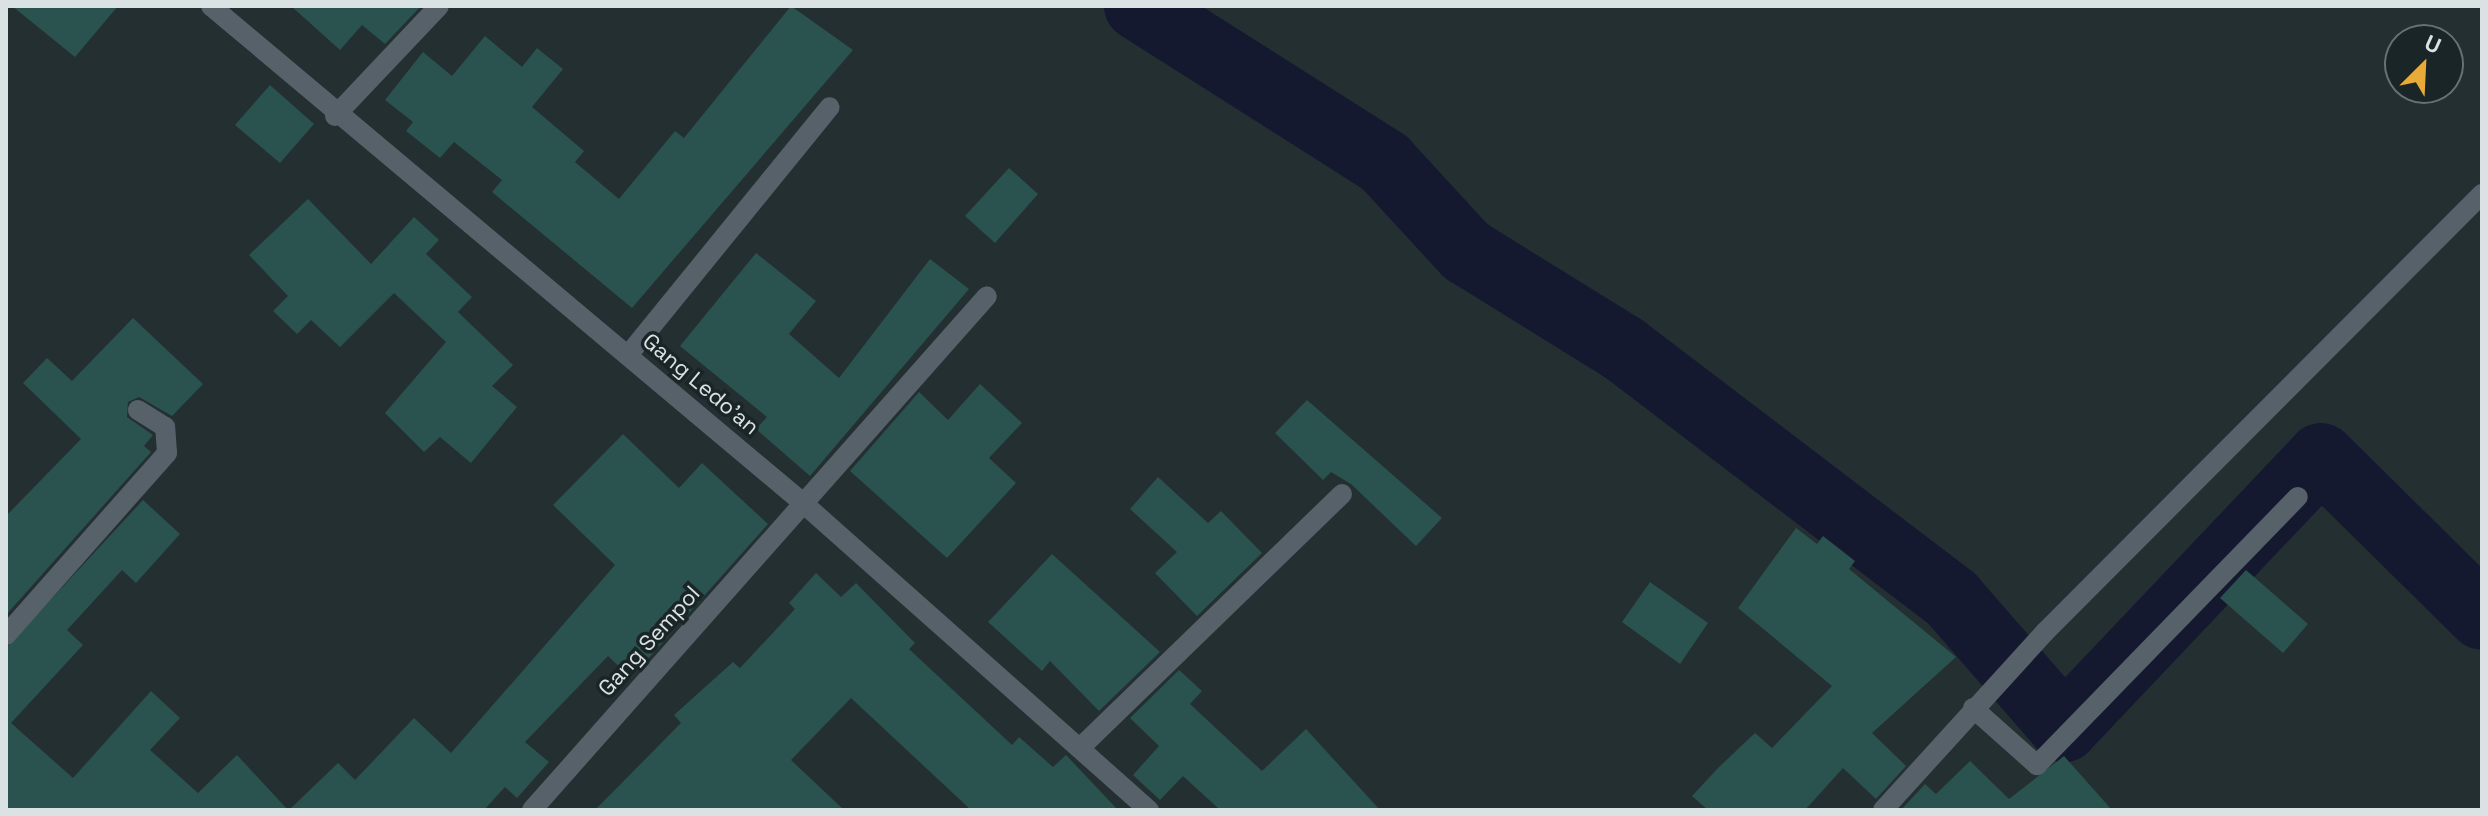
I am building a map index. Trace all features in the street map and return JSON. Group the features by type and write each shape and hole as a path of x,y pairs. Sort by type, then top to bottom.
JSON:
{"street":[{"name":"Gang Ledo'an","path":"211,6 335,116 629,354 803,503 1082,746 1149,810"},
{"path":"335,116 439,6"},
{"path":"629,354 830,107"},
{"path":"1883,810 1988,691 2045,632 2482,194"},
{"name":"Gang Sempol","path":"532,810 987,296"},
{"path":"6,635 167,453 165,427 138,410"},
{"path":"1082,746 1342,494"},
{"path":"1973,708 2037,765 2298,497"}],"building":[{"path":"12,6 118,6 75,57"},
{"path":"291,6 421,6 385,44 362,25 340,50"},
{"path":"791,6 853,50 632,308 492,192 502,180 454,142 440,158 406,131 413,122 385,100 423,52 452,76 485,36 522,67 537,48 563,69 532,107 584,151 575,162 619,199 675,131 684,138"},
{"path":"270,85 314,124 280,163 235,125"},
{"path":"1009,168 1038,194 995,243 965,216"},
{"path":"308,199 371,264 414,217 439,240 426,254 472,297 458,312 513,365 492,386 517,407 471,463 440,437 424,452 385,413 446,342 394,293 340,347 311,320 297,334 273,311 288,296 249,255"},
{"path":"756,253 816,301 789,334 839,378 930,259 969,289 810,476 756,429 767,417 680,346"},
{"path":"133,318 203,384 172,416 139,397 128,402 127,417 153,435 144,446 151,452 6,615 6,516 81,439 23,383 47,358 72,381"},
{"path":"980,384 1022,423 989,458 1016,483 947,558 850,471 919,392 948,420"},
{"path":"1307,400 1442,518 1416,546 1351,484 1331,472 1323,480 1275,433"},
{"path":"623,434 679,488 702,463 768,524 631,678 608,656 525,742 549,762 517,798 505,787 484,810 289,810 338,763 355,780 414,718 451,753 615,565 553,505"},
{"path":"1158,477 1208,523 1221,511 1262,553 1197,616 1155,573 1177,552 1130,509"},
{"path":"143,500 180,534 136,583 122,570 67,630 83,645 11,723 73,778 151,691 180,718 150,750 198,793 237,755 288,810 6,810 6,648"},
{"path":"1796,528 1817,544 1823,536 1855,561 1849,569 1956,657 1872,733 1906,766 1876,799 1843,768 1805,810 1708,810 1692,796 1719,767 1755,733 1772,748 1832,686 1738,608"},
{"path":"1052,554 1160,652 1099,711 1050,661 1042,671 988,622"},
{"path":"2246,570 2308,624 2283,653 2220,598"},
{"path":"816,573 841,597 856,583 915,643 909,649 1012,745 1019,737 1053,767 1066,755 1118,810 971,810 851,698 791,760 844,810 595,810 681,723 674,715 733,662 740,668 795,609 789,603"},
{"path":"1650,582 1708,623 1680,664 1622,622"},
{"path":"1179,670 1202,691 1190,704 1262,771 1306,729 1380,810 1220,810 1183,776 1160,800 1133,775 1159,746 1130,718"},
{"path":"2064,756 2112,810 1901,810 1925,784 1936,794 1970,761 2009,799"}],"waterway":[{"path":"1138,6 1385,163 1466,251 1624,349 1952,599 2064,728 2321,457 2482,616"}]}
